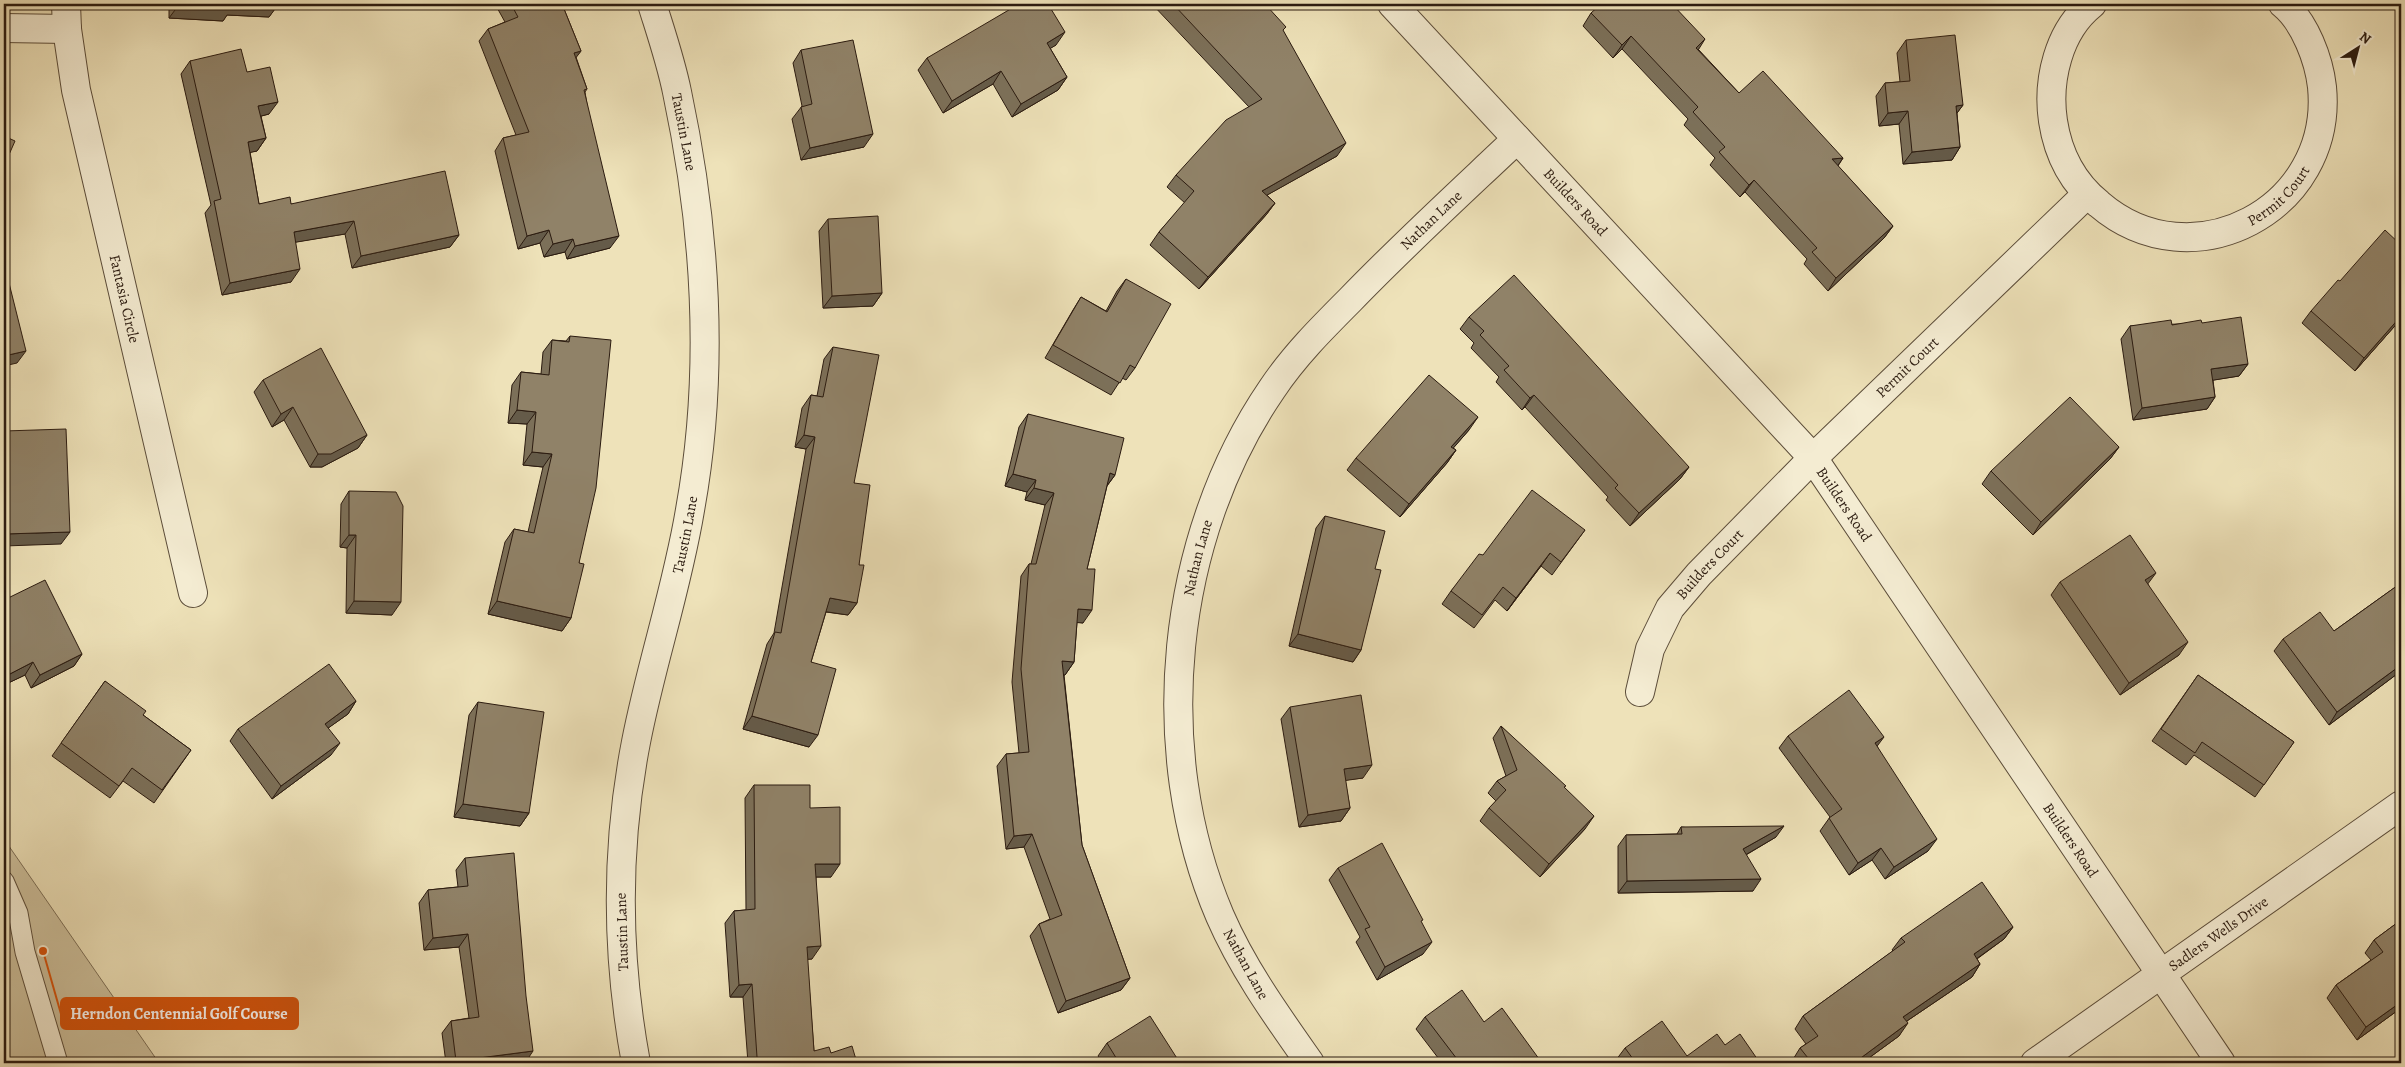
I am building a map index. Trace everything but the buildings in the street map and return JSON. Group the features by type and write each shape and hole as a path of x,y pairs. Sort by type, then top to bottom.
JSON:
{"street":[{"name":"Taustin Lane","path":"636,1063 626,1008 619,912 623,829 636,741 671,602 691,509 703,405 704,289 695,189 677,90 652,4"},
{"name":"Builders Road","path":"1392,4 1813,458 2221,1063"},
{"name":"Permit Court","path":"2092,4 2068,33 2055,63 2050,100 2056,139 2070,172 2087,194 2114,217 2147,232 2182,238 2214,236 2248,224 2279,203 2303,175 2318,142 2324,107 2320,69 2307,36 2283,4"},
{"path":"4,28 67,16"},
{"name":"Fantasia Circle","path":"67,16 76,90 193,593"},
{"name":"Nathan Lane","path":"1310,1063 1259,990 1221,918 1207,883 1189,816 1179,748 1179,655 1189,585 1207,520 1234,454 1272,389 1307,343 1373,276 1517,138"},
{"name":"Permit Court","path":"1813,458 2087,194"},
{"name":"Builders Court","path":"1640,692 1650,649 1670,608 1699,574 1813,458"},
{"name":"Sadlers Wells Drive","path":"2035,1063 2401,805"}],"lane":[{"path":"4,881 18,913 25,952 58,1063"}],"shaded area":[{"path":"4,839 159,1063 4,1063"}],"place":[{"name":"Herndon Centennial Golf Course","path":"43,951"}]}
